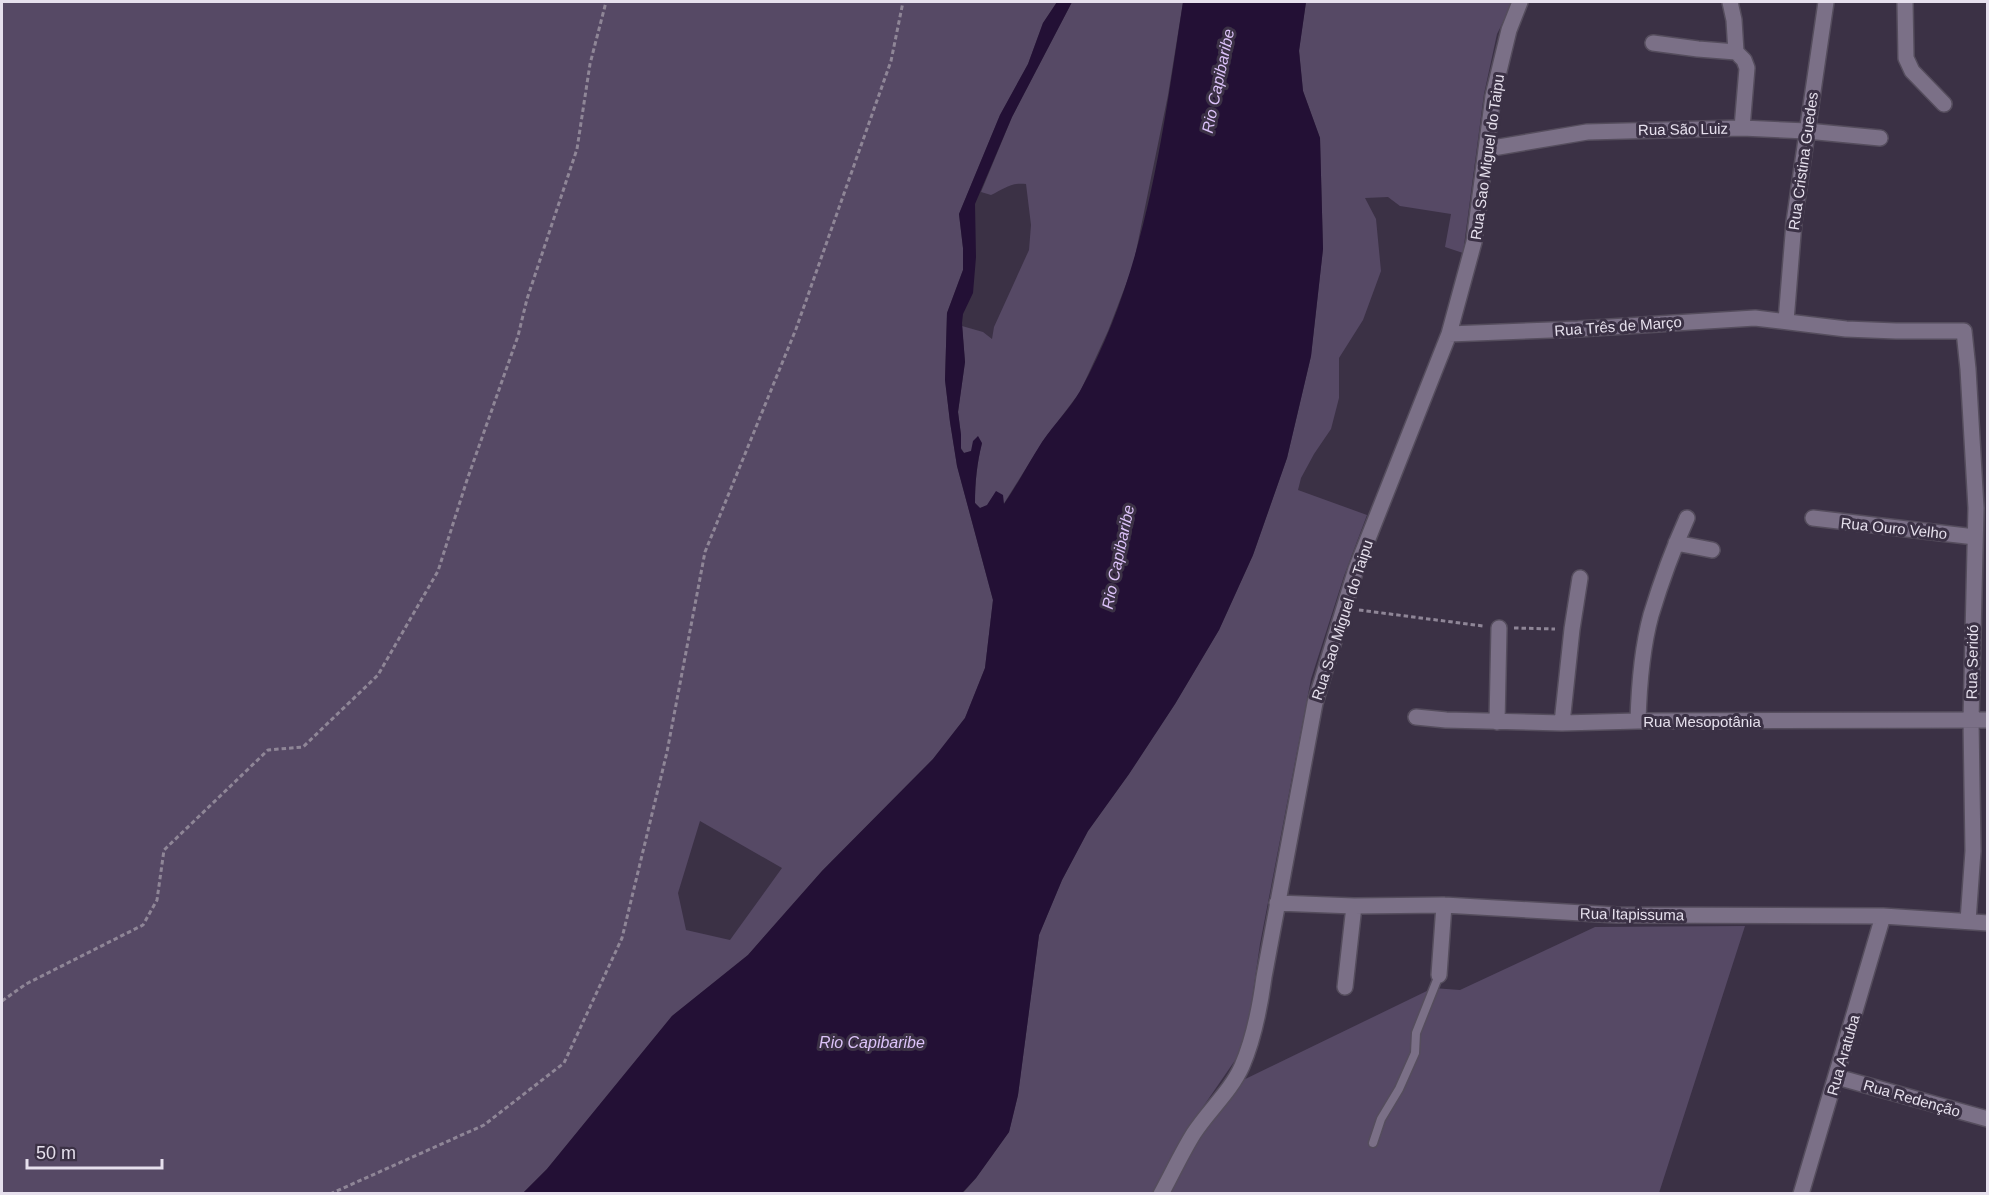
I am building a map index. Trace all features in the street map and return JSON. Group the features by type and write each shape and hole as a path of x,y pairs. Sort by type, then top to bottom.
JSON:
{"street":[{"name":"Rua Sao Miguel do Taipu","path":"1161,1194 1194,1132 1227,1091 1241,1069 1249,1049 1261,1002 1277,903 1315,703 1356,569 1449,334 1474,242 1493,96 1509,30 1520,2"},
{"path":"1730,2 1734,20 1736,52 1744,60 1747,68 1742,128"},
{"name":"Rua Cristina Guedes","path":"1786,321 1794,222 1826,2"},
{"path":"1905,2 1906,58 1912,71 1944,104"},
{"path":"1653,43 1698,50 1736,52"},
{"name":"Rua São Luiz","path":"1487,149 1587,132 1742,128 1880,138"},
{"name":"Rua Três de Março","path":"1449,334 1755,318 1786,321"},
{"name":"Rua Seridó","path":"1786,321 1846,329 1964,331 1976,475 1971,720 1973,851 1968,921"},
{"path":"1638,721 1641,680 1651,616 1687,518"},
{"name":"Rua Ouro Velho","path":"1813,518 1975,537"},
{"path":"1676,543 1712,550"},
{"path":"1562,723 1580,578"},
{"path":"1497,722 1498,628"},
{"name":"Rua Mesopotânia","path":"1416,717 1562,723 1988,720"},
{"name":"Rua Itapissuma","path":"1277,903 1354,906 1444,905 1617,915 1883,916 1988,923"},
{"path":"1439,975 1444,905"},
{"path":"1345,987 1354,906"},
{"name":"Rua Aratuba","path":"1802,1194 1883,916"},
{"name":"Rua Redenção","path":"1837,1077 1988,1119"}],"lane":[{"path":"1373,1143 1381,1119 1399,1089 1415,1053 1416,1033 1439,975"}],"path":[{"path":"2,1001 26,984 143,924 157,900 164,850 268,750 303,747 378,675 438,571 518,336 527,299 576,149 590,63 606,2"},
{"path":"330,1194 484,1125 564,1063 622,938 667,752 705,552 803,308 891,62 903,2"},
{"path":"1343,608 1498,628 1572,629"}],"shaded area":[{"path":"2,2 1057,2 1043,23 1028,64 1000,115 959,214 963,270 947,313 945,380 957,466 993,600 985,668 965,718 933,759 822,871 748,955 672,1016 547,1169 523,1193 2,1194","holes":["700,821 782,868 730,940 686,930 678,893"]},
{"path":"1072,2 1183,2 1168,95 1133,266 1108,331 1080,392 1043,441 1003,505 980,508 975,503 975,495 982,443 972,451 964,453 961,448 958,412 965,362 962,326 983,332 992,339 994,327 1029,250 1031,225 1026,184 1012,185 991,195 981,192 1012,117"},
{"path":"1306,2 1513,2 1497,34 1484,94 1463,253 1445,247 1451,214 1400,206 1388,197 1365,198 1376,219 1381,271 1363,320 1339,358 1339,398 1331,429 1301,478 1298,490 1367,515 1344,576 1311,679 1260,944 1247,1034 1238,1056 1185,1133 1153,1193 962,1194 1009,1132 1018,1095 1039,935 1062,880 1088,831 1175,704 1219,630 1253,555 1287,458 1311,356 1323,249 1320,138 1303,91 1299,50"},
{"path":"1745,926 1659,1193 1166,1194 1177,1171 1235,1084 1433,988 1460,990 1595,927"}],"water":[{"name":"Rio Capibaribe","path":"1057,2 1072,2 1012,117 975,204 976,257 973,293 963,314 965,362 958,412 961,449 964,453 971,451 973,441 978,436 982,443 975,495 975,503 980,508 987,505 996,491 1003,495 1004,504 1042,442 1076,398 1103,346 1121,299 1149,201 1168,101 1183,2 1306,2 1299,51 1303,91 1320,138 1323,249 1311,356 1287,458 1253,555 1219,630 1175,704 1088,831 1062,880 1039,935 1018,1095 1009,1132 976,1178 962,1193 523,1193 547,1169 672,1016 748,955 822,871 933,759 965,718 985,668 993,600 957,466 945,380 947,313 963,270 959,214 1000,115 1028,64 1043,23"}]}
